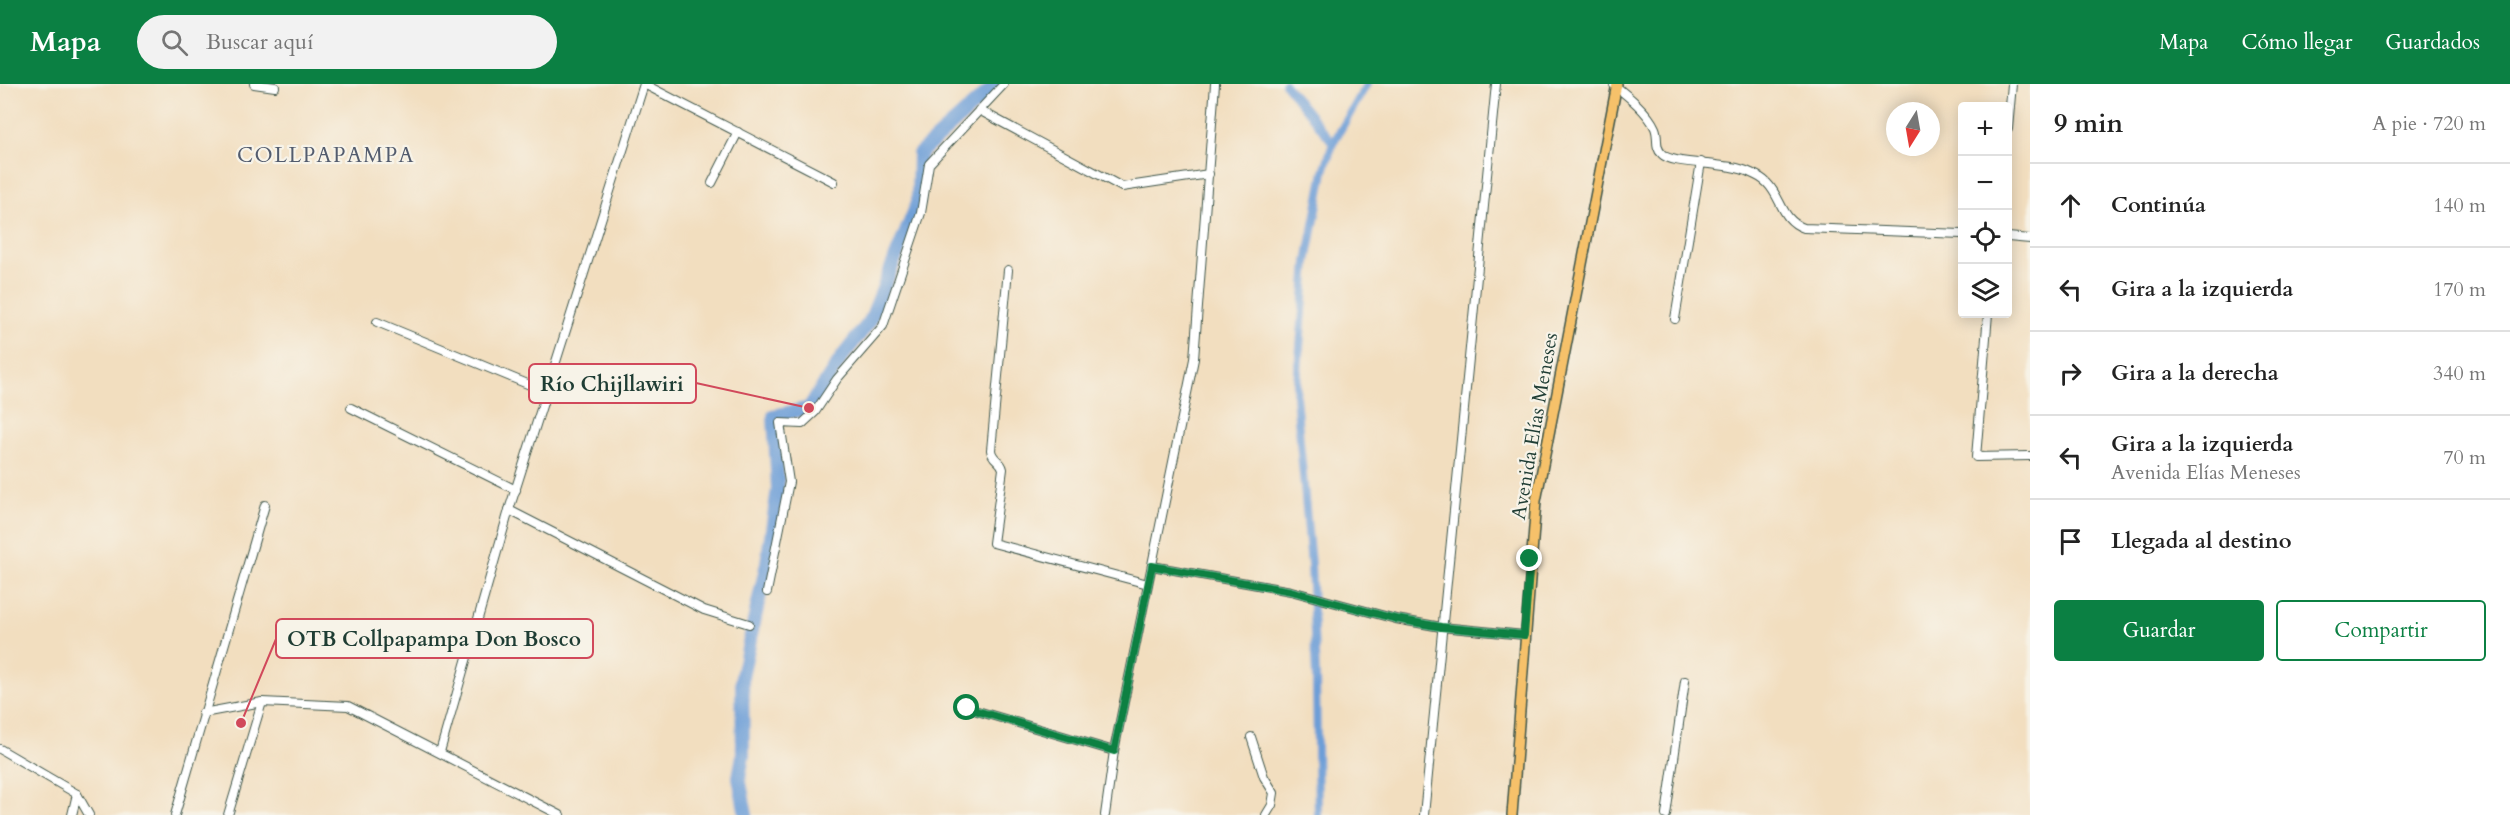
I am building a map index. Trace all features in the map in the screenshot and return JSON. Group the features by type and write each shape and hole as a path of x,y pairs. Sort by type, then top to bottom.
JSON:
{"main road":[{"name":"Avenida Elías Meneses","path":"1512,815 1536,501 1616,85"}],"street":[{"path":"254,84 275,87"},
{"path":"440,752 509,510 644,84 834,182"},
{"path":"767,591 789,482 780,423 802,424 815,412 837,379 883,326 921,213 929,164 1004,84"},
{"path":"1105,815 1114,751 1194,359 1215,84"},
{"path":"1424,815 1496,84"},
{"path":"2010,102 2012,84"},
{"path":"1616,85 1648,117 1655,129 1658,149 1662,155 1677,160 1735,166 1759,177 1767,183 1786,217 1795,225 1804,228 1958,234"},
{"path":"980,110 1122,187 1209,174"},
{"path":"712,183 738,132"},
{"path":"1675,319 1701,162"},
{"path":"2012,237 2030,239"},
{"path":"1008,270 991,450 993,458 1002,465 1003,469 993,543 1148,584"},
{"path":"1988,318 1976,457 2030,456"},
{"path":"377,322 547,392"},
{"path":"351,408 516,490"},
{"path":"175,815 265,505"},
{"path":"509,510 704,610 749,624"},
{"path":"1152,566 1321,599 1396,619 1441,627 1524,635"},
{"path":"1666,815 1685,681"},
{"path":"203,713 262,702 348,706 560,815"},
{"path":"228,815 262,702"},
{"path":"967,708 1114,751"},
{"path":"1251,736 1264,777 1274,793 1272,806 1266,815"},
{"path":"0,749 77,794 89,815"},
{"path":"72,815 77,794"}],"waterway":[{"path":"746,815 739,777 743,756 742,676 767,563 778,489 774,416 809,408 842,357 870,321 918,202 919,154 997,84"},
{"path":"1285,84 1333,143"},
{"path":"1318,815 1316,677 1311,565 1296,396 1307,262 1324,171 1333,143 1367,84"}],"place":[{"name":"Río Chijllawiri","path":"809,408"},
{"name":"OTB Collpapampa Don Bosco","path":"241,723"}],"district":[{"name":"COLLPAPAMPA","path":"326,155"}],"route":[{"path":"967,708 1114,751 1152,566 1291,591 1396,619 1441,627 1524,635 1530,559"}]}
